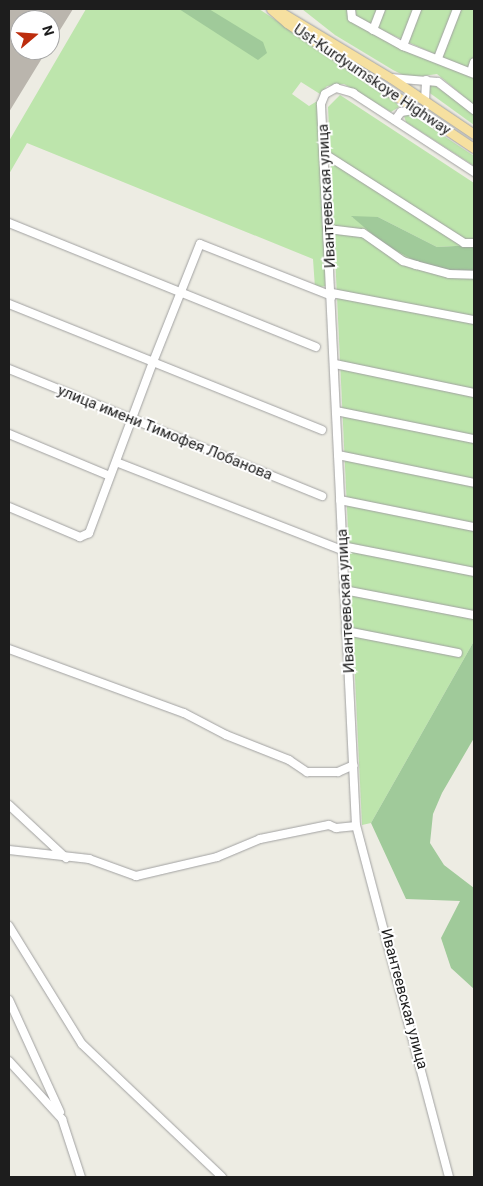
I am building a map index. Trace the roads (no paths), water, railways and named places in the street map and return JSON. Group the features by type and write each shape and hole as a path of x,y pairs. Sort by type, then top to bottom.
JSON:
{"main road":[{"name":"Ust-Kurdyumskoye Highway","path":"271,9 474,148"},
{"name":"Ust-Kurdyumskoye Highway","path":"275,9 392,78 474,134"}],"street":[{"path":"351,9 352,18 403,46 438,58 472,73 474,62"},
{"path":"372,30 380,9"},
{"path":"403,46 417,9"},
{"path":"438,58 457,9"},
{"path":"392,78 426,80 444,86 474,110"},
{"path":"425,101 426,80"},
{"name":"Ивантеевская улица","path":"395,120 343,88 329,90 321,104 332,295 356,826 450,1177"},
{"path":"392,92 400,112"},
{"path":"419,109 400,112 395,120 474,172"},
{"path":"325,154 464,243 474,243"},
{"path":"9,223 316,347"},
{"path":"328,229 363,233 403,261 449,274 474,275"},
{"path":"9,507 85,536 116,462 130,418 153,362 178,292 200,244 332,295 474,320"},
{"path":"9,304 322,430"},
{"path":"335,364 474,393"},
{"name":"улица имени Тимофея Лобанова","path":"9,369 322,496"},
{"path":"336,411 474,439"},
{"path":"9,434 110,476"},
{"path":"338,455 474,483"},
{"path":"116,462 342,548 474,572"},
{"path":"340,500 474,527"},
{"path":"344,590 474,615"},
{"path":"346,631 458,653"},
{"path":"9,649 184,713 226,735 289,760 307,772 338,772 354,765"},
{"path":"9,806 66,858"},
{"path":"9,850 66,858 89,859 136,876 217,856 260,839 329,825 336,828 356,826"},
{"path":"9,926 82,1044 222,1177"},
{"path":"9,1000 62,1119 81,1177"},
{"path":"9,1061 62,1119"}]}
